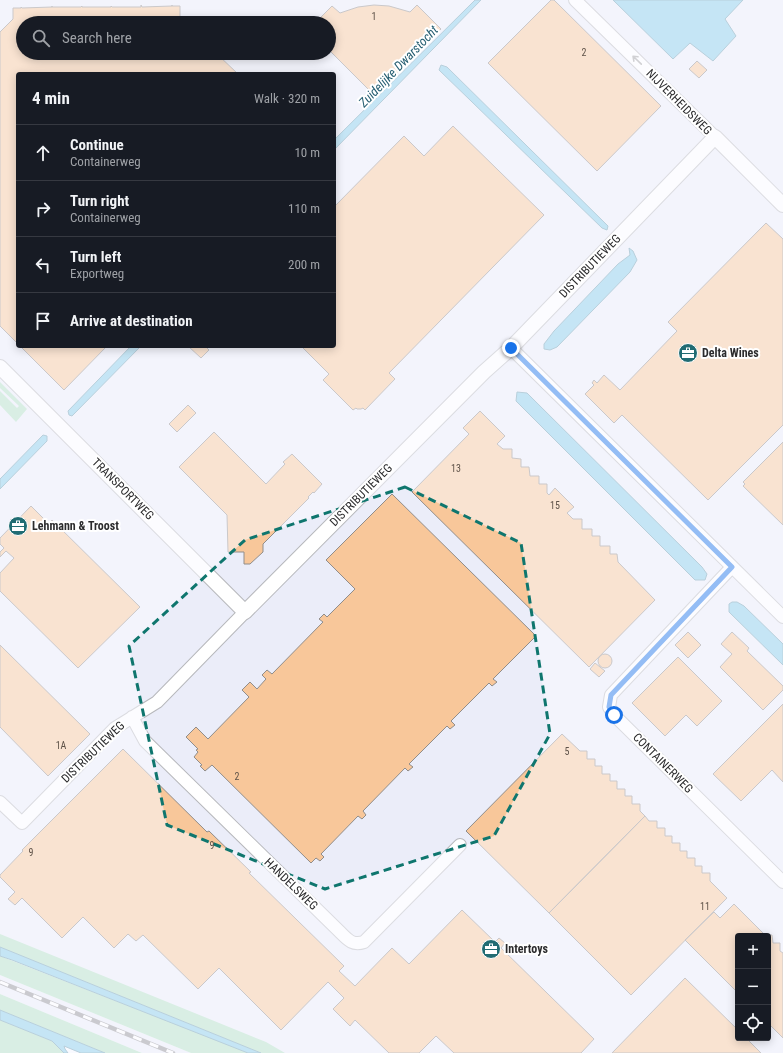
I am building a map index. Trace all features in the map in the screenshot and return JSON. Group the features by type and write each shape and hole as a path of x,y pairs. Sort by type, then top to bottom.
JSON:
{"street":[{"name":"NIJVERHEIDSWEG","path":"575,0 783,205"},
{"name":"DISTRIBUTIEWEG","path":"0,802 22,823 115,728 157,702 484,372 511,348 715,137"},
{"path":"511,348 783,618"},
{"name":"TRANSPORTWEG","path":"0,367 245,612"},
{"name":"CONTAINERWEG","path":"732,567 611,695 609,707 614,715 783,882"},
{"name":"HANDELSWEG","path":"132,717 145,741 352,942 358,944 364,942 460,845"}],"highlighted area":[{"path":"405,487 521,543 550,734 494,836 325,889 167,825 129,646 245,540"}],"shaded area":[{"path":"0,0 783,0 783,1053 264,1053 0,949"},
{"path":"0,975 191,1053 142,1053 0,994"}],"green space":[{"path":"0,382 27,409 16,422 0,405 0,391 17,408 19,406 0,388"},
{"path":"0,934 266,1042 285,1053 261,1053 0,947"},
{"path":"0,956 248,1053 191,1053 0,975"},
{"path":"0,994 142,1053 105,1053 0,1010"},
{"path":"0,1020 52,1041 64,1053 0,1053"}],"water":[{"path":"475,0 481,0 336,148 336,138"},
{"path":"613,0 743,0 725,19 736,36 713,61 690,43 673,59"},
{"path":"441,65 447,67 608,226 607,230 602,228 439,70"},
{"path":"629,248 633,251 637,260 630,272 557,347 550,350 544,349 544,344 554,331 618,264 630,255"},
{"path":"129,348 139,348 72,416 69,415 68,411"},
{"path":"517,392 527,393 702,567 707,574 705,580 695,580 516,401"},
{"path":"43,435 47,436 47,441 0,489 0,479"},
{"path":"732,602 737,602 744,606 783,644 783,665 729,612 729,604"},
{"path":"0,947 261,1053 248,1053 0,956"},
{"path":"0,1010 105,1053 81,1053 64,1046 68,1053 64,1053 52,1041 0,1020"}],"building":[{"path":"551,0 554,0 661,106 597,171 488,63"},
{"path":"141,5 142,7 180,6 180,16 16,16 16,60 223,60 236,72 16,72 16,342 0,326 0,32 13,19 13,8 82,6 141,7"},
{"path":"374,5 389,6 410,12 417,5 441,29 375,96 336,57 336,16 322,16 332,6 340,13 358,7"},
{"path":"697,61 707,70 699,78 689,69"},
{"path":"453,126 544,215 389,373 395,379 365,410 363,408 356,408 353,410 323,380 329,374 303,348 336,348 336,205 404,136 424,156"},
{"path":"766,223 783,239 783,425 708,500 622,415 614,423 585,394 594,385 592,383 594,380 597,383 604,375 620,390 677,331 668,322"},
{"path":"22,348 105,348 64,390"},
{"path":"190,348 207,348 209,350 201,358"},
{"path":"188,405 196,413 177,432 169,424"},
{"path":"480,411 505,436 497,444 503,449 512,449 512,458 521,459 521,467 529,467 530,476 539,476 539,484 547,484 547,493 549,495 555,488 574,507 567,513 573,519 582,519 582,529 592,529 592,536 600,536 600,546 610,546 610,554 617,554 618,562 655,600 589,667 412,492 469,434 463,428"},
{"path":"214,432 266,484 285,464 283,462 292,454 322,484 263,544 263,552 250,564 244,564 244,552 228,552 227,515 179,467"},
{"path":"783,442 783,525 743,486 745,484 743,482"},
{"path":"392,494 536,636 493,679 497,682 492,686 489,683 451,721 455,725 450,729 447,726 409,764 413,767 408,771 405,768 363,811 366,815 362,819 358,816 321,854 324,857 320,861 316,858 311,863 212,765 205,771 200,766 202,765 194,757 198,752 196,750 198,749 186,737 196,727 208,739 249,697 242,690 250,682 257,689 266,679 262,675 267,670 272,674 323,622 319,619 324,614 327,617 355,589 326,560"},
{"path":"31,506 48,523 48,525 52,520 140,607 78,668 0,591 0,573 14,558 6,551 0,557 0,552 4,548 0,544 0,538"},
{"path":"688,632 701,645 688,658 675,645"},
{"path":"732,632 749,648 747,651 783,686 783,690 763,710 720,667 732,654 721,644"},
{"path":"0,645 90,734 48,776 0,727"},
{"path":"605,654 610,656 612,661 610,666 605,668 600,666 598,661 600,656"},
{"path":"678,657 722,701 697,726 686,715 665,736 632,703"},
{"path":"595,663 605,671 599,677 590,669"},
{"path":"783,704 783,782 772,770 741,801 713,774"},
{"path":"562,734 580,751 587,751 587,759 595,759 595,766 602,766 602,774 610,774 610,781 617,781 617,789 625,789 625,796 632,796 632,804 640,804 640,811 645,816 549,913 466,831"},
{"path":"123,749 207,832 209,831 251,872 249,873 344,966 339,971 355,986 392,948 409,964 462,910 495,942 499,938 505,943 501,948 594,1039 581,1053 454,1053 436,1036 419,1053 389,1053 355,1020 350,1026 333,1009 344,998 328,982 281,1030 219,968 198,989 143,935 136,941 128,934 114,948 83,917 62,938 22,898 15,905 8,899 15,892 0,877 0,875 23,851 22,850"},
{"path":"645,816 649,821 657,821 657,828 665,828 665,836 672,836 672,843 680,843 680,851 687,851 687,858 695,858 695,866 702,866 702,873 710,873 710,881 727,898 631,995 549,913"},
{"path":"734,904 763,933 735,933 735,990 685,940 714,912 720,918"},
{"path":"771,935 773,943 780,943 780,951 783,953 783,1038 771,1026"},
{"path":"685,978 735,1027 735,1041 749,1041 761,1053 612,1053"}],"railway":[{"path":"0,982 173,1053"}],"place":[{"name":"Delta Wines","path":"688,353"},
{"name":"Lehmann & Troost","path":"18,526"},
{"name":"Intertoys","path":"491,949"}],"route":[{"path":"511,348 732,567 611,695 609,707 614,715"}],"water label":[{"name":"Zuidelijke Dwarstocht","path":"398,66"}]}
